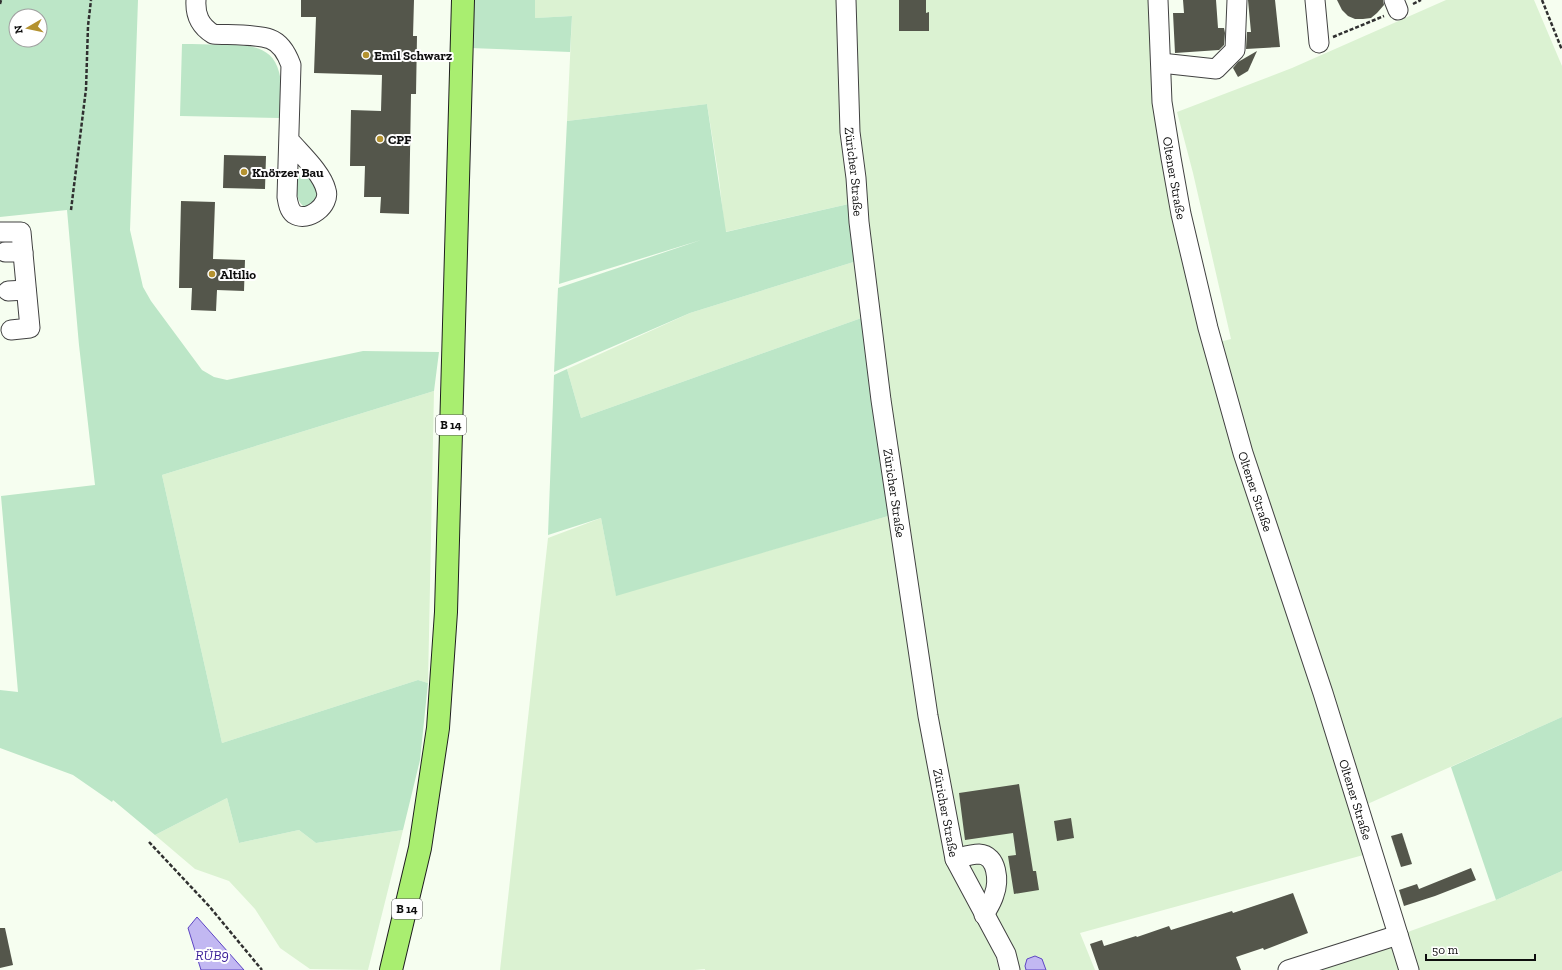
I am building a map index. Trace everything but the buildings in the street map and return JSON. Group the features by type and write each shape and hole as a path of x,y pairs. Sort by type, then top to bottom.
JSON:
{"main road":[{"name":"B 14","path":"391,970 420,848 438,728 446,612 463,0"}],"street":[{"path":"196,0 197,15 201,24 213,34 270,39 281,46 288,55 291,65 290,141"},
{"name":"Züricher Straße","path":"846,0 850,132 856,178 859,222 880,392 928,716 955,859 1006,954 1010,970"},
{"name":"Oltener Straße","path":"1158,0 1162,102 1181,214 1216,357 1243,453 1323,693 1409,970"},
{"path":"1161,63 1216,69 1234,50 1237,0"},
{"path":"1315,0 1319,43"},
{"path":"0,232 21,232 14,252 26,290 30,328 11,330"},
{"path":"8,291 26,290"},
{"path":"955,859 981,854 988,857 993,862 996,888 984,915"},
{"path":"1288,970 1398,935"}],"path":[{"path":"0,4 1,0"},
{"path":"71,210 86,89 88,26 91,0"},
{"path":"1319,43 1396,5 1421,0"},
{"path":"1542,0 1562,50"},
{"path":"149,842 209,906 262,970"}],"green space":[{"path":"0,0 138,0 130,230 143,287 151,301 202,370 214,377 227,380 363,351 439,352 434,391 162,475 222,743 418,680 428,683 420,760 403,830 316,843 299,830 239,843 227,798 155,835 113,800 112,802 73,775 0,748 0,690 18,692 1,496 95,485 79,345 67,210 0,217"},
{"path":"472,0 535,0 535,18 572,16 570,52 470,48"},
{"path":"535,0 841,0 853,203 725,232 719,179 707,104 567,121 572,16 535,18"},
{"path":"850,0 1153,0 1165,150 1367,854 1080,933 1095,970 1046,970 1044,965 1025,966 1026,970 1015,970 962,863 934,723 854,140"},
{"path":"1446,0 1534,0 1562,66 1562,717 1363,806 1216,343 1231,339 1193,173 1177,112 1292,68"},
{"path":"182,44 247,46 263,51 270,56 279,72 281,83 279,118 180,116"},
{"path":"707,104 726,232 853,203 860,260 690,313 554,372 558,288 701,240 559,284 567,121"},
{"path":"302,173 309,177 314,183 319,199 305,207 299,201 296,190 297,180"},
{"path":"860,260 867,316 581,418 567,369 690,313"},
{"path":"867,316 895,514 616,596 601,518 548,535 554,375 567,369 581,418"},
{"path":"434,391 428,683 418,680 222,743 162,475"},
{"path":"895,514 924,729 999,970 500,970 548,538 601,518 616,595"},
{"path":"1562,717 1562,871 1496,900 1451,767"},
{"path":"227,798 239,843 299,830 316,843 403,830 368,970 310,969 280,948 255,909 229,881 195,869 155,835"},
{"path":"1562,871 1562,970 1414,970 1405,933 1496,900"},
{"path":"1397,941 1406,970 1317,970"}],"water":[{"name":"RÜB9","path":"197,917 244,970 201,970 188,928"},
{"path":"1035,956 1042,959 1046,970 1026,970 1025,966 1027,959"}],"place":[{"name":"Emil Schwarz","path":"366,55"},
{"name":"CPF","path":"380,139"},
{"name":"Knörzer Bau","path":"244,172"},
{"name":"Altilio","path":"212,274"}]}
